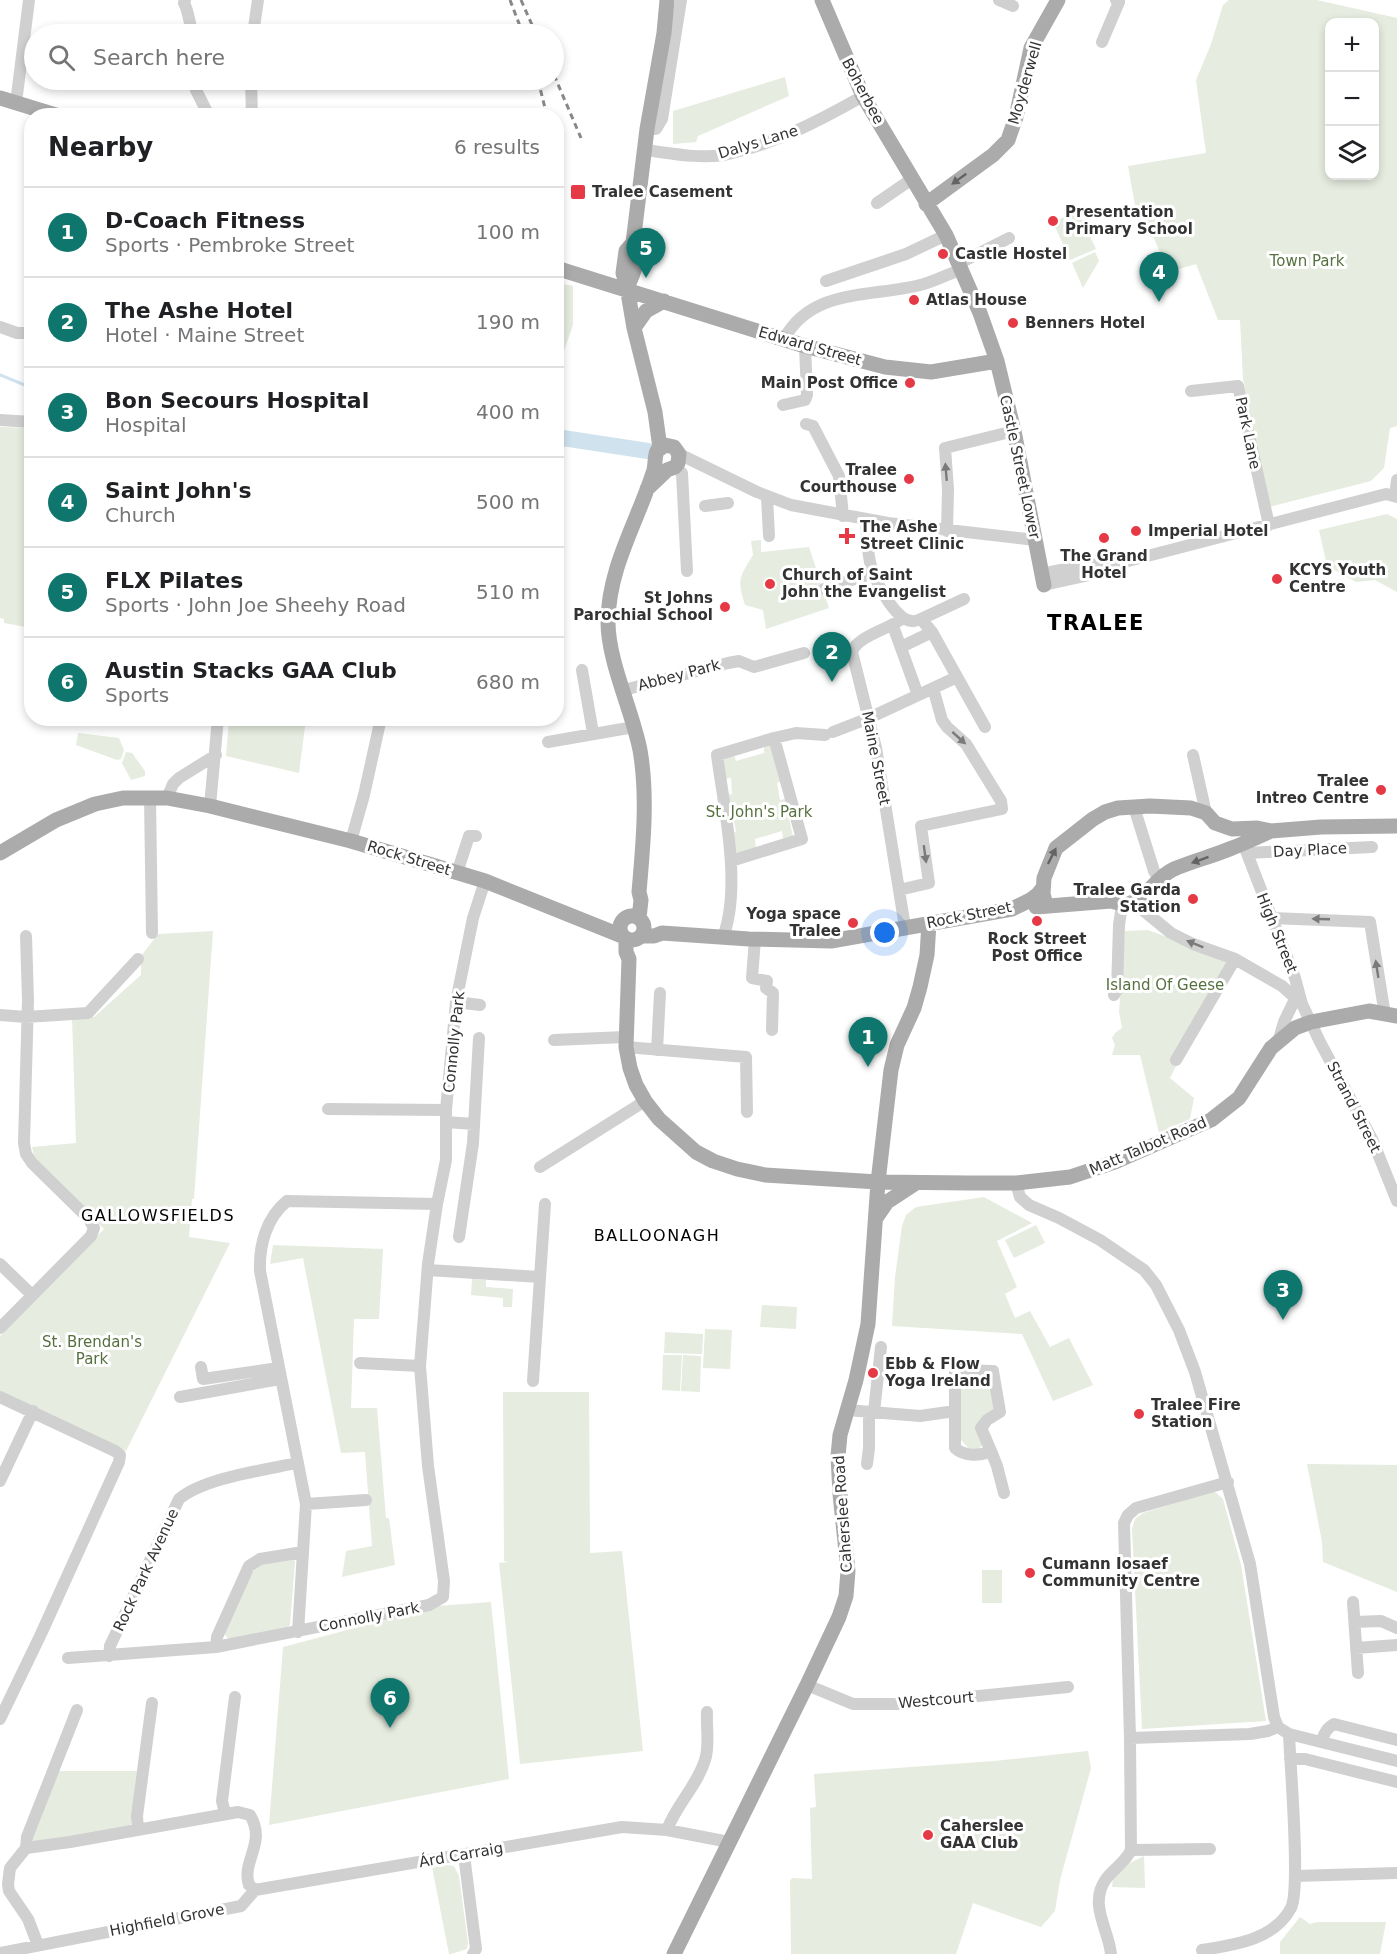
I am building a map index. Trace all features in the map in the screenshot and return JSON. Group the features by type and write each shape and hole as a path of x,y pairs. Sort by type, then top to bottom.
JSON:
{"main road":[{"path":"634,727 609,640 609,606 615,574 634,519 647,489 669,458 634,328 627,288 636,266 637,252 633,243 647,129 664,33 667,0"},
{"name":"Boherbee","path":"822,0 863,96 946,235 961,266"},
{"name":"Moyderwell","path":"926,204 993,155 1008,140 1016,117 1031,48 1058,0"},
{"path":"0,98 32,108"},
{"name":"Castle Street Lower","path":"961,266 997,361 1014,431 1043,579"},
{"name":"Edward Street","path":"564,270 627,288 805,346 885,367 932,372 997,361"},
{"path":"634,328 646,311 664,301"},
{"name":"Matt Talbot Road","path":"634,727 644,778 639,892 634,899 625,1042 630,1068 645,1101 676,1136 696,1152 713,1161 765,1175 878,1182 1016,1183 1070,1177 1144,1150 1211,1120 1239,1098 1264,1057 1279,1039 1294,1028 1369,1011 1391,1016"},
{"name":"Rock Street","path":"0,853 77,810 110,800 150,797 210,806 351,841 485,881 576,919 603,927 609,932 632,929 654,936 662,933 755,939 831,940 1012,909 1025,904 1042,889"},
{"path":"1046,906 1042,889 1048,864 1056,848 1105,812 1172,806 1191,808 1206,813 1215,823 1232,829 1257,828 1275,831 1321,827 1397,826"},
{"path":"1232,829 1246,848"},
{"path":"1125,909 1147,894 1159,879 1173,869 1246,848 1275,831"},
{"name":"Rock Street","path":"1025,904 1033,907 1111,901 1125,909"},
{"name":"Caherslee Road","path":"674,1954 807,1685 839,1617 846,1596 848,1571 840,1494 838,1456 840,1435 868,1324 878,1182 891,1070 897,1045 914,1008 920,987 927,955 929,923"},
{"path":"876,1218 887,1202 916,1182"}],"street":[{"path":"26,24 29,0"},
{"path":"254,24 258,0"},
{"path":"647,129 656,129 662,119 681,0"},
{"path":"999,0 1013,6"},
{"path":"1102,42 1119,2 1116,0"},
{"path":"184,1 188,10 189,24"},
{"path":"16,103 24,40"},
{"path":"196,90 205,108"},
{"path":"251,90 252,108"},
{"name":"Dalys Lane","path":"645,150 677,154 723,155 774,140 806,127 863,96"},
{"path":"877,202 912,178"},
{"path":"826,281 906,254 946,235"},
{"path":"784,339 789,330 812,309 844,296 922,284 961,266 1009,238"},
{"path":"0,327 24,333"},
{"path":"783,405 805,400 807,395 805,346"},
{"name":"Park Lane","path":"1191,391 1238,386 1241,428 1269,525"},
{"path":"0,420 24,422"},
{"path":"806,424 813,426 839,476 843,516"},
{"path":"947,531 948,489 945,448 1014,431"},
{"path":"669,458 709,468 791,505 866,520 1035,540"},
{"path":"669,458 682,473 687,571"},
{"path":"1043,579 1091,564 1104,567 1386,495 1396,496 1397,480"},
{"path":"767,496 769,536"},
{"path":"705,506 728,503"},
{"path":"866,520 867,546 873,573 885,596 903,618 913,622 964,598"},
{"path":"824,589 873,573"},
{"name":"Maine Street","path":"903,618 893,626 857,642 852,652 869,718 905,927"},
{"path":"921,619 932,632 985,727"},
{"path":"893,626 918,695"},
{"path":"901,647 932,632"},
{"name":"Abbey Park","path":"624,690 728,663 739,661 754,667 804,653"},
{"path":"582,670 592,733"},
{"path":"723,937 730,912 731,861 717,755 796,733 829,733 869,718 957,677"},
{"path":"899,890 929,883 921,826 1002,809 1001,801 966,744 946,727 942,720 933,688"},
{"path":"210,806 218,726"},
{"path":"351,841 379,726"},
{"path":"548,742 634,727"},
{"path":"731,861 802,839 774,738"},
{"path":"167,798 173,784 179,778 216,755"},
{"path":"1193,755 1206,813"},
{"path":"150,797 152,933"},
{"path":"1135,811 1154,872 1159,879"},
{"path":"457,873 469,836 476,836"},
{"name":"Day Place","path":"1246,848 1372,847"},
{"name":"High Street","path":"1246,848 1296,978 1294,998 1314,1022"},
{"name":"Connolly Park","path":"437,1204 287,1201 279,1208 266,1232 260,1250 260,1271 306,1504 298,1632 429,1605 443,1597 444,1581 428,1466 420,1366 428,1270 446,1160 446,1116 456,1002 473,918 485,881"},
{"path":"1116,993 1125,909 1176,936 1229,957 1294,998"},
{"path":"1272,918 1370,922 1391,1016"},
{"path":"0,1328 91,1236 94,1228 89,1219 32,1163 26,1154 24,1143 28,1000 26,936"},
{"path":"755,939 752,978 767,981 766,988 773,993 772,1030"},
{"path":"1176,1060 1229,957"},
{"path":"0,1016 26,1017 88,1013 138,959"},
{"path":"1279,1039 1294,998 1296,978"},
{"path":"657,1050 660,993"},
{"path":"456,1002 480,1005"},
{"name":"Strand Street","path":"1314,1022 1372,1139 1397,1201"},
{"path":"459,1237 474,1124 479,1038"},
{"path":"554,1040 625,1042 657,1050 746,1057 747,1112"},
{"path":"540,1167 645,1101"},
{"path":"328,1109 446,1116 474,1124"},
{"path":"1016,1183 1020,1197 1029,1205 1059,1218 1123,1254 1155,1282 1189,1353 1250,1564 1280,1726 1290,1759 1295,1876 1292,1907 1266,1933 1248,1941 1203,1950"},
{"path":"533,1382 545,1204"},
{"path":"0,1264 32,1295"},
{"path":"428,1270 540,1277"},
{"path":"867,1464 871,1412 881,1347"},
{"path":"360,1363 420,1366"},
{"path":"201,1367 203,1379 279,1373"},
{"path":"991,1451 972,1454 960,1453 955,1448 954,1370 993,1371 1000,1412 987,1420 981,1428 998,1466 1004,1493"},
{"path":"180,1397 279,1373"},
{"path":"0,1397 115,1450 120,1455 119,1462 73,1566 0,1719"},
{"path":"847,1410 920,1416 954,1411"},
{"path":"0,1481 33,1411"},
{"name":"Rock Park Avenue","path":"109,1656 110,1646 179,1499 186,1493 229,1478 297,1463"},
{"path":"1111,1954 1101,1920 1100,1888 1128,1857 1131,1850 1124,1523 1128,1515 1136,1508 1228,1482"},
{"path":"306,1504 366,1500"},
{"path":"216,1647 217,1637 249,1566 260,1559 303,1552"},
{"path":"1353,1602 1358,1673"},
{"path":"1354,1622 1381,1621 1397,1628"},
{"name":"Rock Park Avenue","path":"68,1658 216,1647 298,1632"},
{"path":"1356,1648 1397,1646"},
{"name":"Westcourt","path":"807,1685 853,1704 900,1704 1068,1687"},
{"path":"225,1813 222,1801 235,1697"},
{"path":"138,1830 137,1816 152,1703"},
{"path":"38,1945 28,1918 9,1891 10,1868 26,1848 27,1837 77,1710"},
{"path":"667,1830 670,1820 697,1778 706,1757 706,1712"},
{"path":"1321,1742 1325,1732 1334,1724 1397,1740"},
{"path":"1130,1738 1250,1734 1280,1726 1321,1742 1397,1761"},
{"path":"1290,1759 1305,1759 1397,1782"},
{"path":"26,1848 238,1812 250,1815 256,1825 255,1844 247,1869 249,1885 255,1890"},
{"name":"Árd Carraig","path":"255,1890 608,1828 667,1830 729,1842"},
{"path":"1131,1850 1210,1849"},
{"path":"464,1855 476,1949 472,1954"},
{"path":"1295,1876 1397,1872"},
{"name":"Highfield Grove","path":"0,1953 241,1906 255,1890"}],"green space":[{"name":"Town Park","path":"1229,0 1317,0 1397,18 1397,426 1390,428 1384,468 1371,481 1269,507 1243,379 1240,320 1218,320 1196,264 1168,272 1154,238 1140,233 1128,166 1206,153 1196,80 1211,44 1223,5"},
{"path":"785,77 789,96 698,136 696,142 673,144 673,111"},
{"path":"1078,211 1096,249 1070,260 1053,222"},
{"path":"1095,252 1099,261 1083,288 1072,263"},
{"path":"564,284 573,286 573,325 564,351"},
{"path":"0,427 24,428 24,627 4,623 4,619 0,618"},
{"path":"1387,514 1397,519 1397,592 1375,580 1356,582 1327,566 1319,530"},
{"path":"761,540 761,552 809,547 829,608 766,629 763,610 745,605 740,584 742,574 753,555 751,541"},
{"path":"228,726 305,726 299,773 226,756"},
{"path":"78,733 119,738 124,750 121,759 117,760 76,745"},
{"name":"St. John's Park","path":"772,744 781,781 777,783 780,800 785,799 793,837 783,839 782,831 755,839 756,848 733,855 730,833 736,832 732,810 726,811 724,796 732,794 731,778 723,779 722,758 734,755 736,761 764,753 764,745"},
{"path":"126,752 132,753 145,771 145,776 131,780 122,763"},
{"name":"Island Of Geese","path":"1148,930 1229,960 1170,1078 1194,1098 1190,1119 1159,1133 1140,1055 1112,1055 1115,1045 1112,1038 1122,1028 1119,1012 1125,931"},
{"name":"St. Brendan's Park","path":"213,931 194,1199 192,1199 189,1237 230,1243 126,1451 0,1392 0,1336 104,1229 35,1160 32,1147 76,1143 72,1017 94,1017 141,975 141,956 158,934"},
{"path":"984,1197 1032,1223 997,1241 1017,1287 1005,1294 1015,1318 1030,1311 1050,1347 1069,1338 1093,1385 1053,1401 1022,1334 892,1326 895,1277 902,1226 906,1215 916,1207"},
{"path":"1036,1225 1045,1243 1014,1258 1005,1240"},
{"path":"273,1245 383,1249 379,1319 354,1319 351,1408 377,1408 386,1518 389,1518 395,1565 342,1577 346,1551 372,1546 365,1452 341,1453 303,1258 270,1264"},
{"path":"472,1279 486,1280 486,1287 513,1289 512,1307 503,1307 503,1298 471,1295"},
{"path":"762,1305 797,1307 796,1329 760,1327"},
{"path":"705,1329 732,1330 730,1369 703,1368"},
{"path":"665,1332 703,1334 702,1354 664,1353"},
{"path":"663,1355 682,1355 680,1391 662,1390"},
{"path":"683,1355 701,1356 700,1392 681,1391"},
{"path":"966,1373 990,1377 998,1405 981,1447 977,1449 969,1449 961,1440 959,1377"},
{"path":"503,1392 589,1392 590,1553 622,1551 643,1751 520,1764 499,1563 508,1562 504,1561"},
{"path":"1307,1464 1397,1465 1397,1592 1323,1562 1322,1542"},
{"path":"1214,1491 1223,1499 1241,1565 1266,1721 1142,1729 1132,1529 1135,1519 1143,1513"},
{"path":"293,1558 295,1562 290,1625 285,1629 230,1641 223,1632 224,1626 255,1568 262,1563"},
{"path":"982,1570 1002,1570 1002,1603 982,1603"},
{"path":"491,1602 509,1779 269,1825 283,1647 438,1606"},
{"path":"1088,1751 1091,1768 1060,1880 1055,1911 1041,1927 973,1903 956,1954 791,1954 790,1881 792,1878 812,1879 810,1808 816,1807 814,1774 994,1761"},
{"path":"58,1771 137,1771 131,1824 128,1828 36,1843 31,1838"},
{"path":"1144,1856 1145,1888 1112,1887 1113,1879 1130,1863"},
{"path":"454,1866 459,1876 468,1943 467,1949 451,1954 449,1954 432,1867"},
{"path":"1300,1917 1310,1924 1317,1922 1386,1922 1380,1954 1280,1954 1280,1942"}],"waterway":[{"path":"0,375 24,385"},
{"path":"564,438 648,451"}],"railway":[{"path":"510,0 519,24"},
{"path":"521,0 532,24"},
{"path":"540,90 545,108"},
{"path":"560,90 581,138"}],"place":[{"name":"Tralee Casement","path":"578,192"},
{"name":"Presentation Primary School","path":"1053,221"},
{"name":"Castle Hostel","path":"943,254"},
{"name":"FLX Pilates","path":"646,278"},
{"name":"Atlas House","path":"914,300"},
{"name":"Saint John's","path":"1159,302"},
{"name":"Benners Hotel","path":"1013,323"},
{"name":"Main Post Office","path":"910,383"},
{"name":"Tralee Courthouse","path":"909,479"},
{"name":"Imperial Hotel","path":"1136,531"},
{"name":"The Ashe Street Clinic","path":"847,536"},
{"name":"The Grand Hotel","path":"1104,538"},
{"name":"KCYS Youth Centre","path":"1277,579"},
{"name":"Church of Saint John the Evangelist","path":"770,584"},
{"name":"St Johns Parochial School","path":"725,607"},
{"name":"The Ashe Hotel","path":"832,682"},
{"name":"Tralee Intreo Centre","path":"1381,790"},
{"name":"Tralee Garda Station","path":"1193,899"},
{"name":"Rock Street Post Office","path":"1037,921"},
{"name":"Yoga space Tralee","path":"853,923"},
{"name":"D-Coach Fitness","path":"868,1067"},
{"name":"Bon Secours Hospital","path":"1283,1320"},
{"name":"Ebb & Flow Yoga Ireland","path":"873,1373"},
{"name":"Tralee Fire Station","path":"1139,1414"},
{"name":"Cumann Iosaef Community Centre","path":"1030,1573"},
{"name":"Austin Stacks GAA Club","path":"390,1728"},
{"name":"Caherslee GAA Club","path":"928,1835"}],"district":[{"name":"TRALEE","path":"1096,623"},
{"name":"GALLOWSFIELDS","path":"158,1215"},
{"name":"BALLOONAGH","path":"657,1235"}]}
